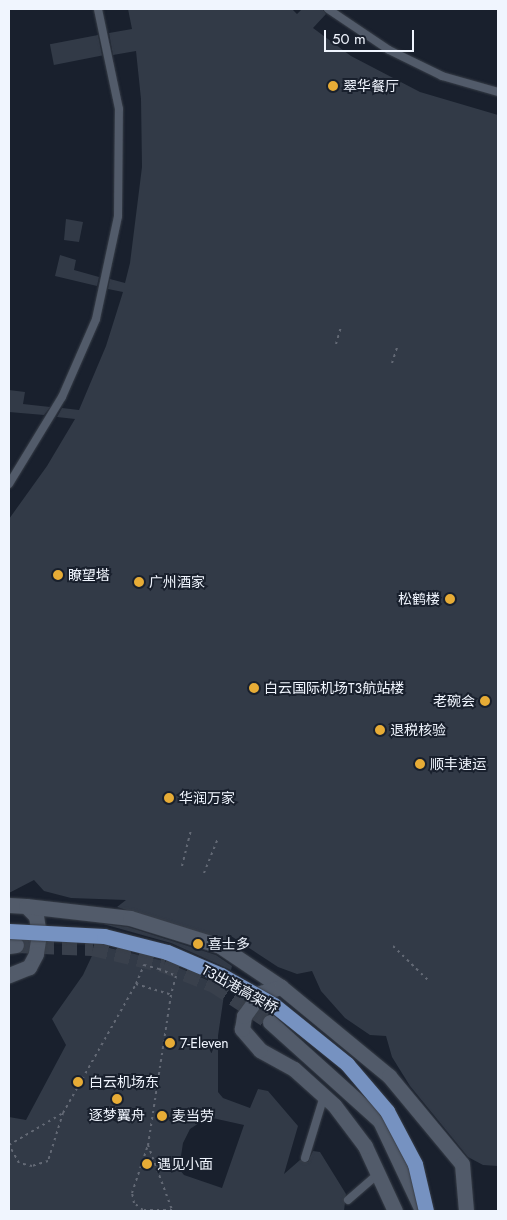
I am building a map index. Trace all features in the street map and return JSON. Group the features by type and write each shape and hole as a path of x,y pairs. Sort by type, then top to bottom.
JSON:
{"main road":[{"path":"9,905 130,918 220,946 281,987 389,1076 435,1128 462,1164 466,1211"},
{"path":"9,975 29,966 36,954 36,916 26,906"},
{"name":"T3出港高架桥","path":"9,931 104,936 167,952 222,975 274,1005 347,1064 387,1111 415,1164 424,1211"},
{"path":"281,987 261,993 244,1016 242,1030 260,1050 294,1069 324,1096 365,1146 395,1211"},
{"path":"270,1022 380,1121 424,1211"}],"lane":[{"path":"9,484 62,397 96,319 118,216 119,109 98,9"},
{"path":"328,9 389,50 442,76 498,92"},
{"path":"305,1158 324,1096"},
{"path":"348,1200 378,1174"}],"path":[{"path":"336,344 341,327"},
{"path":"392,363 398,346"},
{"path":"182,866 191,830"},
{"path":"204,874 218,839"},
{"path":"393,946 428,980"},
{"path":"63,1114 10,1145 18,1163 32,1166 48,1161 63,1114 136,984 144,965 159,969 176,976 171,995 148,1144 132,1193 134,1203 143,1210 172,1210 148,1144"},
{"path":"136,984 171,995"}],"building":[{"name":"白云国际机场T3航站楼","path":"128,9 292,9 297,14 302,9 322,9 326,14 313,28 351,56 420,92 498,115 498,1166 483,1165 468,1157 410,1086 392,1057 386,1036 370,1035 345,1018 321,991 312,971 297,974 278,967 228,934 230,942 117,907 126,900 71,898 44,891 34,880 9,893 9,519 47,466 75,419 57,417 62,408 79,410 106,346 123,292 108,289 110,279 125,283 130,263 142,167 141,99 136,51 113,55 109,33 132,29"},
{"path":"98,35 102,56 54,65 50,44"},
{"path":"66,219 83,222 79,242 64,240"},
{"path":"60,255 76,260 74,270 99,277 97,286 55,276"},
{"path":"9,390 25,392 23,404 50,407 44,415 9,412"},
{"path":"103,924 128,927 216,955 232,966 231,970 171,943"},
{"path":"97,945 164,961 225,988 218,1036 218,1092 223,1098 250,1108 258,1089 268,1091 298,1126 284,1174 300,1160 308,1162 313,1151 320,1152 346,1194 344,1211 9,1211 9,1117 26,1120 66,1045 52,1019 83,975","holes":["208,1117 244,1125 222,1188 184,1175 179,1169 183,1143 190,1129"]}],"tunnel":[{"path":"16,945 93,948 164,965 214,985 270,1022"}],"place":[{"name":"翠华餐厅","path":"333,86"},
{"name":"瞭望塔","path":"58,575"},
{"name":"广州酒家","path":"139,582"},
{"name":"松鹤楼","path":"450,599"},
{"name":"白云国际机场T3航站楼","path":"254,688"},
{"name":"老碗会","path":"485,701"},
{"name":"退税核验","path":"380,730"},
{"name":"顺丰速运","path":"420,764"},
{"name":"华润万家","path":"169,798"},
{"name":"喜士多","path":"198,944"},
{"name":"7-Eleven","path":"170,1043"},
{"name":"白云机场东","path":"78,1082"},
{"name":"逐梦翼舟","path":"117,1099"},
{"name":"麦当劳","path":"162,1116"},
{"name":"遇见小面","path":"147,1164"}]}
